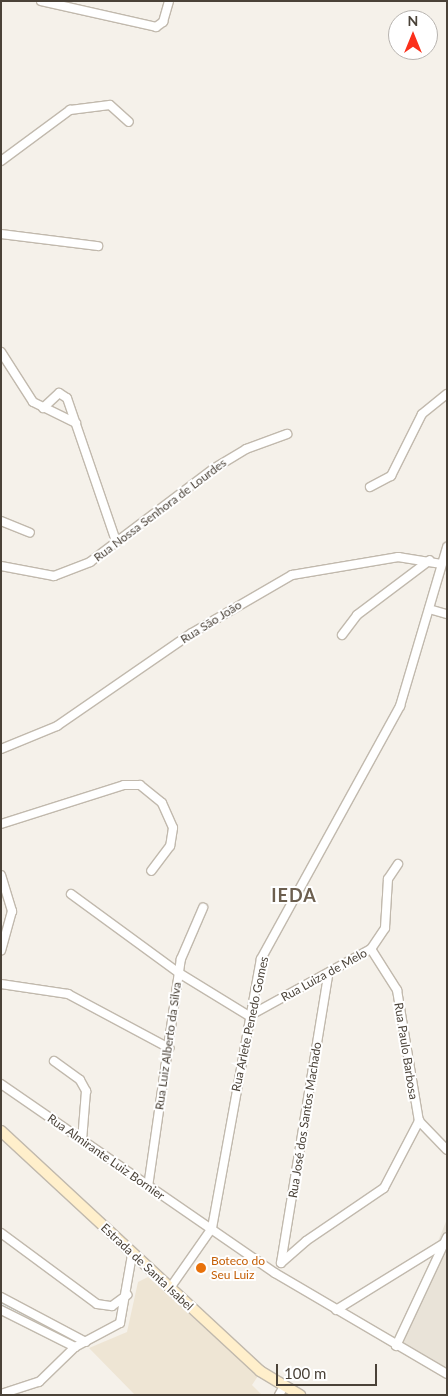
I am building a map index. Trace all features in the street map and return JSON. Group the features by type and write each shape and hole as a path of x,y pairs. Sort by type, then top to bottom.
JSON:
{"main road":[{"name":"Estrada de Santa Isabel","path":"1,1131 132,1255 281,1391 300,1395"}],"street":[{"path":"41,1 156,27 163,22 169,1"},
{"path":"1,161 70,110 110,105 129,122"},
{"path":"1,234 98,246"},
{"path":"1,352 27,395 43,408 78,426"},
{"path":"43,408 63,393 78,426 116,541"},
{"path":"370,487 391,476 412,430 422,414 447,394"},
{"name":"Rua Nossa Senhora de Lourdes","path":"1,566 54,576 90,562 116,541 246,448 287,434"},
{"path":"1,520 30,533"},
{"name":"Rua Arlete Penedo Gomes","path":"170,1288 212,1228 249,1016 268,944 400,706 447,547"},
{"name":"Rua São João","path":"1,748 57,726 192,633 275,583 292,575 398,557 430,560 441,564"},
{"path":"342,635 357,615 430,560"},
{"path":"429,609 447,614"},
{"path":"1,824 124,785 140,785 162,803 173,828 170,846 152,871"},
{"name":"Rua Luiza de Melo","path":"249,1016 328,976 371,949 385,928 388,879 398,864"},
{"path":"1,875 12,911 1,951"},
{"path":"71,894 178,973 249,1016"},
{"name":"Rua Luiz Alberto da Silva","path":"148,1187 178,973 203,908"},
{"name":"Rua Paulo Barbosa","path":"371,949 397,990 419,1121"},
{"name":"Rua José dos Santos Machado","path":"281,1263 328,976"},
{"path":"1,984 68,994 169,1048"},
{"path":"54,1061 80,1080 86,1091 82,1141"},
{"name":"Rua Almirante Luiz Bornier","path":"1,1084 148,1187 212,1228 275,1274 447,1374"},
{"path":"275,1274 281,1263 306,1241 384,1188 419,1121 447,1150"},
{"path":"1,1233 97,1304 117,1304 127,1295"},
{"path":"336,1310 445,1240"},
{"path":"396,1346 445,1240"},
{"path":"1,1394 18,1393 39,1382 75,1347 120,1323 127,1295 132,1255"},
{"path":"1,1297 53,1330 75,1347"},
{"path":"2,1311 86,1342"}],"shaded area":[{"path":"447,1219 447,1376 396,1346"},
{"path":"148,1277 258,1376 252,1385 262,1395 135,1395 89,1348 127,1332 138,1282"}],"waterway":[{"path":"1,1302 53,1329"}],"place":[{"name":"Boteco do Seu Luiz","path":"201,1268"}],"district":[{"name":"IEDA","path":"294,895"}]}
